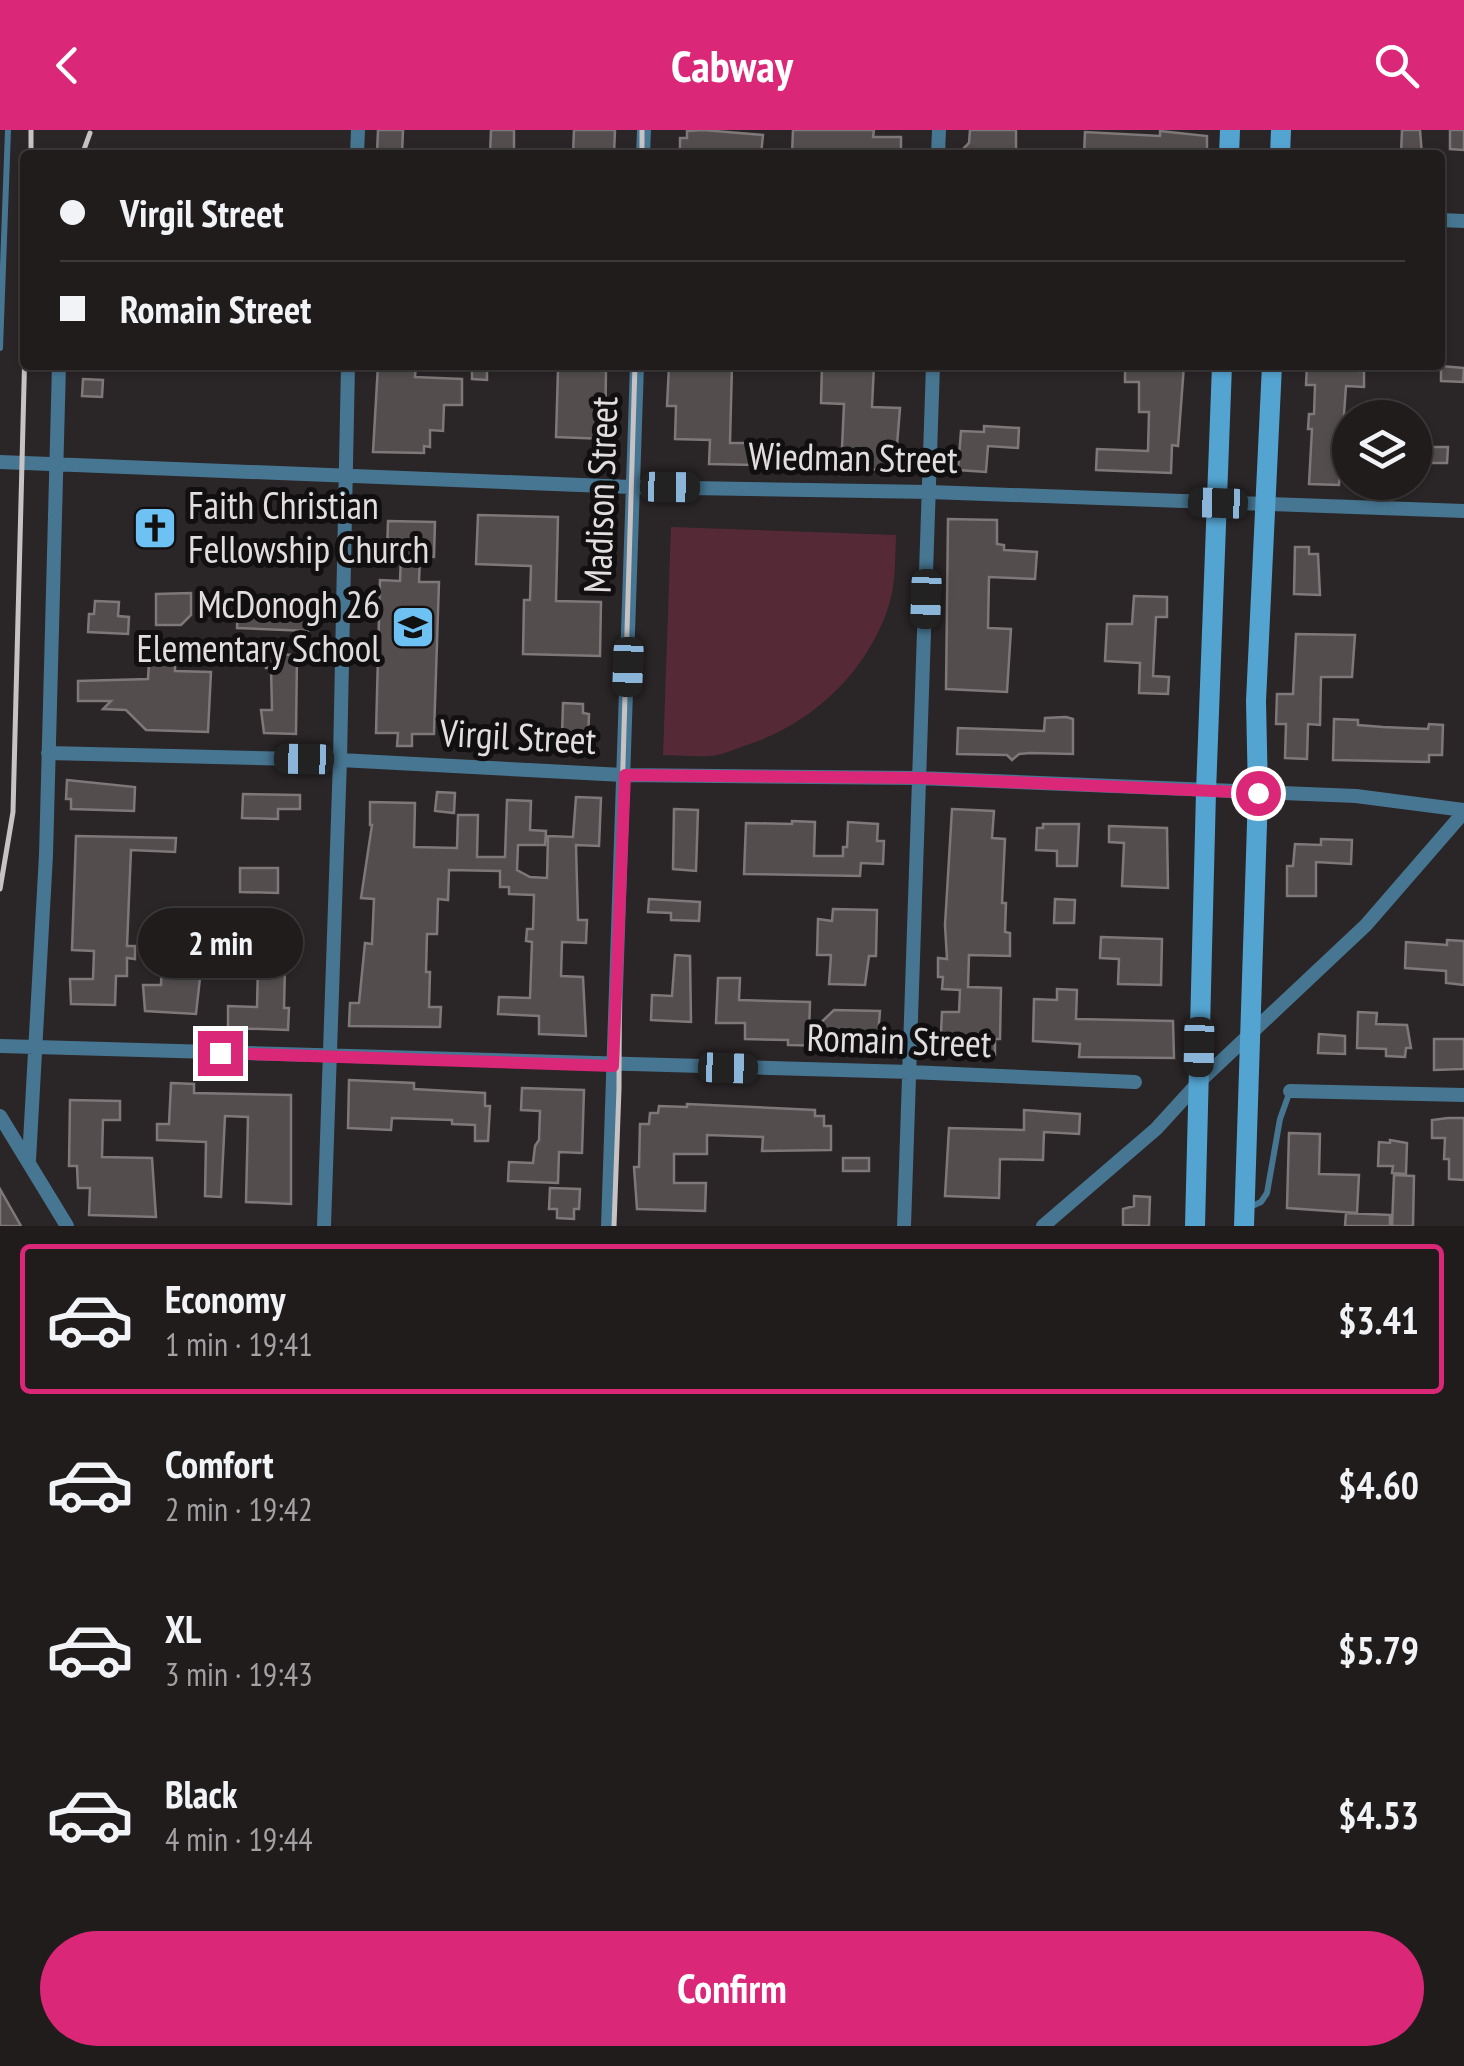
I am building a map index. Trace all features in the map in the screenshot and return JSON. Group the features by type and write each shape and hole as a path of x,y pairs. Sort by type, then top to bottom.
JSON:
{"main road":[{"path":"1195,1226 1222,370"},
{"path":"1244,1218 1258,793 1256,700 1272,370"}],"street":[{"path":"29,1160 46,856 59,370"},
{"path":"324,1226 340,760 348,370"},
{"name":"Madison Street","path":"608,1226 637,370"},
{"path":"904,1226 933,370"},
{"name":"Wiedman Street","path":"0,462 1464,511"},
{"name":"Virgil Street","path":"48,753 340,760 625,775 919,778 1356,796 1464,811"},
{"path":"1042,1226 1156,1129 1198,1083 1366,924 1464,811"},
{"name":"Romain Street","path":"0,1046 1135,1082"},
{"path":"1290,1091 1464,1096"},
{"path":"0,1116 67,1226"}],"lane":[{"path":"0,348 8,130"},
{"path":"1244,1218 1267,1193 1280,1119 1290,1091"}],"shaded area":[{"path":"671,527 896,535 894,583 887,611 849,676 793,724 715,755 663,755"}],"building":[{"path":"378,130 403,130 402,150 377,150"},
{"path":"491,130 514,130 514,150 490,150"},
{"path":"574,130 615,130 614,150 573,150"},
{"path":"793,130 874,130 873,137 901,137 901,150 792,150"},
{"path":"970,130 1016,130 1016,150 962,150 969,143"},
{"path":"1402,130 1420,130 1422,150 1401,150"},
{"path":"1450,130 1464,130 1464,150 1450,149"},
{"path":"687,131 763,135 762,150 680,150 680,138 687,138"},
{"path":"1160,131 1207,136 1207,150 1084,150 1085,132 1160,136"},
{"path":"1445,366 1464,368 1463,382 1441,381"},
{"path":"378,370 416,370 415,377 462,379 462,405 444,405 443,431 430,430 430,447 424,446 424,453 373,452"},
{"path":"472,370 487,370 487,380 472,379"},
{"path":"558,370 606,371 605,439 556,437"},
{"path":"669,370 732,370 730,443 756,443 755,465 709,464 710,440 675,439 676,406 667,406"},
{"path":"822,370 874,370 872,407 900,408 895,470 841,469 844,404 821,403"},
{"path":"1125,370 1184,370 1178,446 1172,445 1171,473 1096,470 1097,449 1148,451 1149,412 1139,412 1139,382 1125,382"},
{"path":"1307,370 1364,371 1364,387 1346,386 1345,400 1332,400 1332,485 1309,484 1312,429 1308,429 1309,414 1314,414 1315,385 1306,385"},
{"path":"83,379 103,380 102,397 82,396"},
{"path":"984,426 1019,428 1018,448 988,446 986,472 958,470 961,431 984,432"},
{"path":"1432,447 1448,447 1447,463 1432,463"},
{"path":"478,515 558,517 556,601 601,602 600,656 523,654 524,600 530,600 531,566 476,564"},
{"path":"948,519 997,520 997,544 1004,545 1004,550 1037,552 1035,579 989,577 988,628 1011,629 1007,692 946,689"},
{"path":"388,521 435,522 434,557 420,556 419,582 439,582 434,734 412,734 412,746 397,746 398,733 376,733 380,580 400,581 401,555 387,554"},
{"path":"1295,547 1309,547 1309,554 1318,554 1320,595 1294,594"},
{"path":"191,593 191,615 181,625 156,625 156,594"},
{"path":"1134,596 1167,597 1167,617 1156,617 1153,676 1169,677 1168,694 1139,693 1140,663 1105,661 1107,624 1132,624"},
{"path":"95,601 119,602 118,616 129,617 128,634 88,632"},
{"path":"238,603 309,605 308,631 237,628"},
{"path":"1296,634 1355,635 1352,677 1321,677 1320,725 1308,724 1307,759 1285,758 1286,724 1276,724 1277,694 1293,694"},
{"path":"266,654 297,655 296,734 264,733 261,710 272,710 271,668 266,668"},
{"path":"149,662 175,663 175,671 211,672 208,732 146,730 126,710 103,709 111,701 78,701 78,681 148,679"},
{"path":"563,703 583,704 583,713 589,714 588,743 571,743 572,735 562,735"},
{"path":"1045,718 1073,719 1073,754 1019,754 1012,760 1007,755 957,754 958,728 1044,731"},
{"path":"1334,719 1383,727 1428,729 1429,724 1443,725 1442,755 1429,755 1429,762 1333,760"},
{"path":"67,780 135,787 134,811 71,809 71,799 66,799"},
{"path":"437,792 455,793 454,813 435,811"},
{"path":"243,794 300,795 300,809 278,809 278,819 242,818"},
{"path":"576,797 601,798 599,846 576,845 578,920 587,920 586,943 562,942 561,976 583,977 586,1036 539,1034 539,1016 498,1014 499,997 530,998 532,942 526,941 527,929 533,929 534,895 509,894 509,887 500,887 500,871 449,870 448,900 438,899 437,934 427,934 429,1007 441,1007 440,1027 349,1026 350,1003 359,1003 365,943 372,944 374,899 361,898 372,825 370,802 415,803 414,847 457,848 458,815 478,815 477,857 505,857 507,800 531,801 530,830 546,831 545,845 518,845 517,870 530,877 547,878 548,836 573,837"},
{"path":"674,809 698,810 696,871 673,869"},
{"path":"952,809 994,811 992,838 1005,839 1002,903 1006,903 1005,932 1010,933 1010,956 969,955 968,987 1001,988 1000,1039 995,1039 995,1055 940,1053 942,1012 959,1012 960,990 942,989 943,977 938,977 938,958 947,959 945,925"},
{"path":"815,822 814,856 843,856 848,822 878,824 877,841 884,841 883,864 861,863 860,876 744,874 746,823"},
{"path":"1043,824 1079,824 1077,866 1057,866 1057,851 1036,850 1037,828 1043,828"},
{"path":"1109,826 1167,828 1168,888 1122,886 1124,843 1109,842"},
{"path":"76,836 176,838 175,852 131,850 127,946 135,946 135,959 127,958 127,976 116,976 115,1005 71,1004 70,979 93,979 94,951 72,950"},
{"path":"1321,839 1352,840 1351,864 1316,862 1316,896 1287,896 1287,866 1293,866 1295,844 1321,845"},
{"path":"240,868 278,868 278,893 240,892"},
{"path":"649,899 700,902 699,921 671,920 671,913 648,912"},
{"path":"1055,899 1075,900 1074,923 1054,923"},
{"path":"833,909 877,910 876,956 869,956 865,985 829,984 831,955 817,955 818,919 832,921"},
{"path":"1101,937 1162,939 1161,985 1118,984 1119,959 1100,958"},
{"path":"187,940 209,941 208,968 201,969 196,1014 145,1011 143,985 161,985 162,955 186,957"},
{"path":"1447,940 1464,941 1464,985 1446,983 1446,971 1405,968 1406,942 1447,945"},
{"path":"675,955 690,956 691,1022 651,1020 652,995 672,996"},
{"path":"258,965 285,966 288,1030 228,1028 228,1006 257,1007"},
{"path":"718,978 740,978 739,1000 810,1002 809,1034 834,1010 880,1011 877,1047 788,1045 788,1040 745,1039 745,1023 716,1023"},
{"path":"1057,989 1077,990 1076,1019 1173,1021 1174,1058 1079,1057 1080,1044 1033,1041 1034,999 1057,1000"},
{"path":"1358,1012 1377,1013 1376,1024 1407,1025 1411,1048 1406,1048 1405,1057 1386,1056 1386,1049 1357,1048"},
{"path":"1319,1034 1345,1036 1345,1054 1318,1053"},
{"path":"1434,1039 1464,1039 1464,1069 1434,1070"},
{"path":"349,1080 414,1083 414,1089 485,1093 485,1106 490,1106 488,1141 475,1141 475,1125 452,1124 452,1120 392,1118 391,1130 348,1128"},
{"path":"171,1083 194,1084 194,1093 291,1095 291,1204 246,1202 248,1117 225,1116 221,1197 205,1196 206,1142 157,1140 157,1124 169,1124"},
{"path":"522,1088 584,1090 582,1153 559,1152 558,1183 508,1181 509,1162 533,1163 539,1140 540,1111 521,1110"},
{"path":"70,1100 120,1101 120,1120 103,1120 102,1157 152,1158 156,1217 89,1215 90,1188 78,1188 77,1166 69,1166"},
{"path":"659,1106 815,1110 815,1116 824,1116 824,1126 831,1126 831,1150 762,1151 763,1137 707,1135 707,1154 674,1154 674,1183 706,1183 705,1211 637,1209 634,1167 639,1167 640,1124 649,1124 650,1113 658,1113"},
{"path":"1024,1110 1080,1114 1079,1134 1044,1132 1043,1160 1000,1159 999,1198 945,1196 949,1128 1024,1130"},
{"path":"1464,1118 1464,1180 1449,1179 1449,1159 1444,1159 1445,1138 1432,1138 1432,1120"},
{"path":"1289,1133 1320,1134 1319,1174 1359,1175 1357,1213 1287,1208"},
{"path":"1379,1142 1407,1143 1406,1174 1392,1173 1393,1166 1378,1166"},
{"path":"843,1158 869,1158 869,1171 843,1171"},
{"path":"1394,1175 1414,1176 1413,1226 1392,1226"},
{"path":"550,1188 580,1189 574,1219 557,1218 557,1209 549,1209"},
{"path":"0,1189 21,1226 0,1226"},
{"path":"1134,1196 1150,1197 1149,1226 1123,1225 1123,1209 1134,1206"},
{"path":"1346,1213 1390,1215 1390,1226 1345,1226"}],"railway":[{"path":"31,130 31,150"},
{"path":"642,130 642,150"},
{"path":"84,150 90,133"},
{"path":"0,889 13,812 24,370"},
{"path":"614,1226 635,370"}],"place":[{"name":"Faith Christian Fellowship Church","path":"155,528"},
{"name":"McDonogh 26 Elementary School","path":"413,627"}],"route":[{"path":"220,1053 613,1066 625,775 919,778 1258,793"}]}
